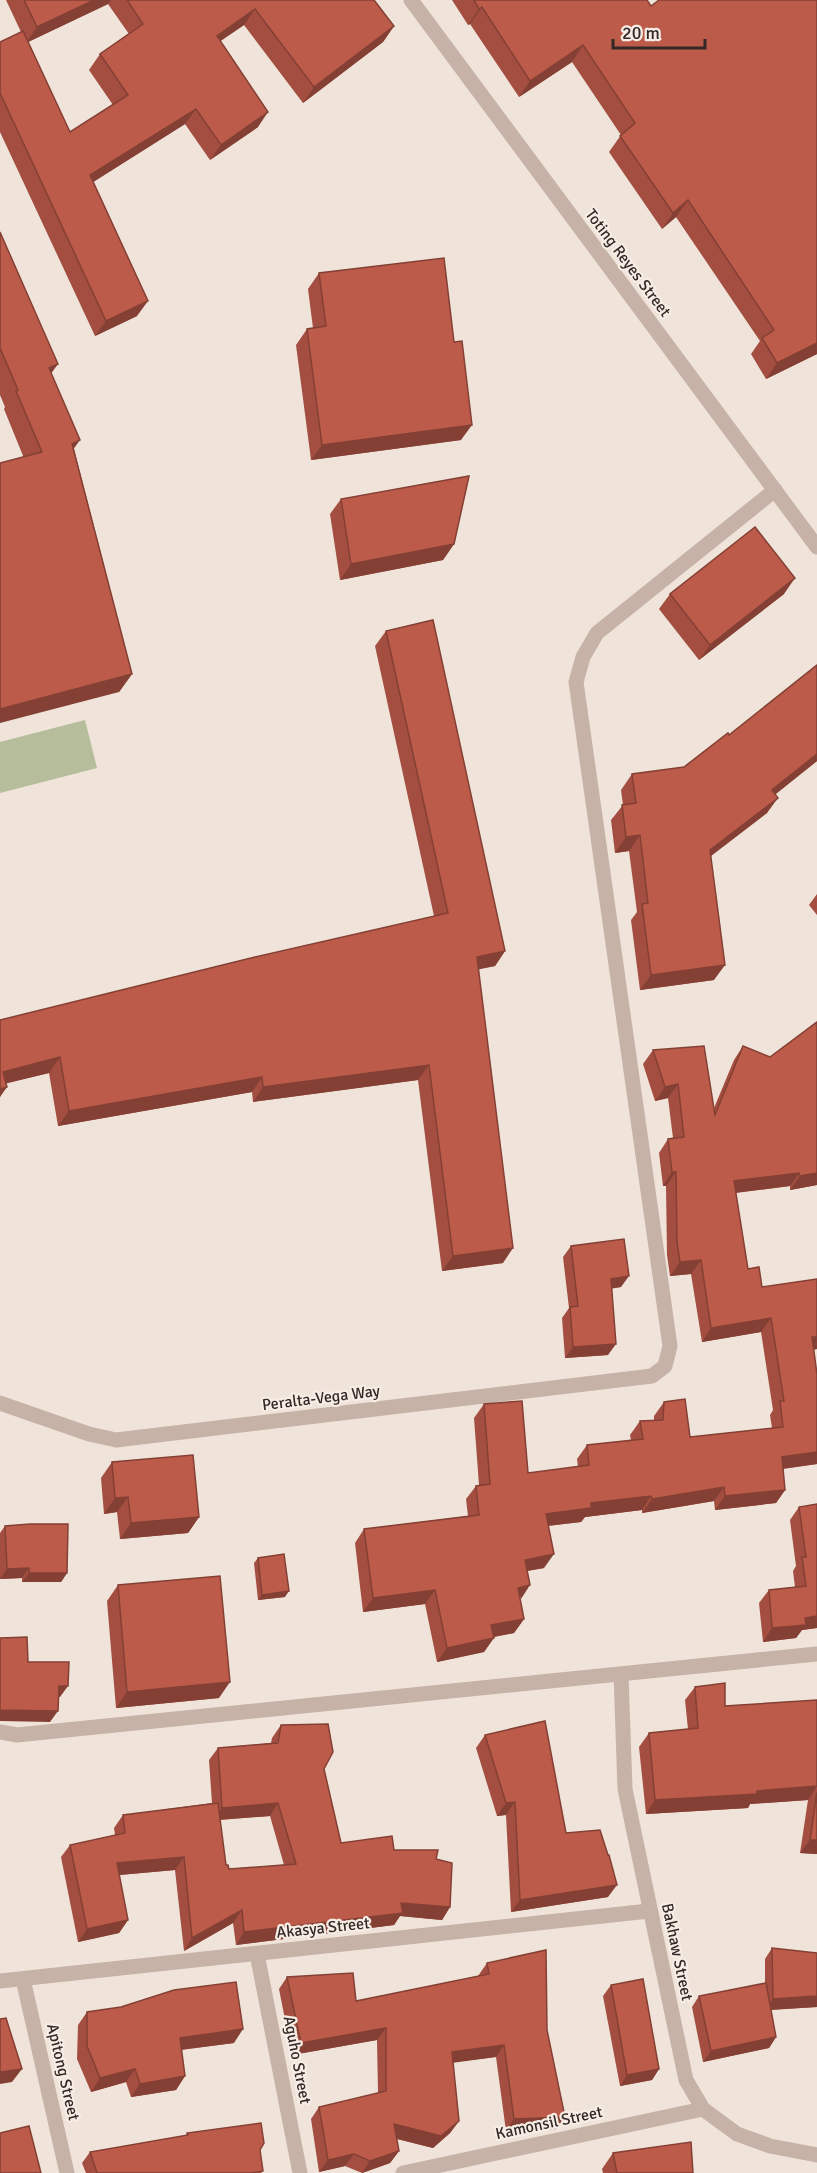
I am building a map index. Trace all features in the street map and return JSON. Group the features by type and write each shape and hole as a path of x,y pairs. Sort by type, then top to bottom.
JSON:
{"street":[{"name":"Toting Reyes Street","path":"411,0 817,547"},
{"name":"Peralta-Vega Way","path":"0,1403 89,1434 117,1440 652,1376 665,1366 670,1346 576,682 583,657 597,633 775,490"},
{"path":"0,1732 17,1735 29,1734 817,1654"},
{"name":"Bakhaw Street","path":"621,1674 625,1789 686,2080 703,2109 737,2134 770,2146 817,2155"},
{"name":"Akasya Street","path":"0,1981 649,1911"},
{"name":"Aguho Street","path":"258,1954 300,2173"},
{"name":"Apitong Street","path":"23,1979 67,2173"},
{"name":"Kamonsil Street","path":"404,2173 703,2109"}],"green space":[{"path":"85,720 97,768 0,793 0,742"}],"building":[{"path":"24,0 94,0 37,27"},
{"path":"127,0 374,0 394,26 314,87 255,9 217,36 268,112 221,145 196,109 90,175 148,301 106,321 0,93 0,42 23,31 70,132 128,95 100,54 143,24"},
{"path":"474,0 647,0 651,6 659,0 817,0 817,343 777,363 762,338 774,330 688,200 673,213 620,136 635,123 583,45 530,81 482,7 479,9"},
{"path":"0,232 58,364 49,368 80,440 72,444 132,674 0,709 0,463 42,452 0,348"},
{"path":"444,258 454,342 462,341 472,425 322,445 307,329 326,326 319,273"},
{"path":"469,476 454,544 351,564 341,499"},
{"path":"755,527 795,578 710,645 670,594"},
{"path":"433,620 505,951 477,957 513,1248 453,1256 429,1065 263,1087 262,1077 69,1111 60,1057 3,1072 7,1087 0,1089 0,1020 251,958 448,913 386,631"},
{"path":"817,665 817,754 772,790 778,798 710,850 725,965 651,975 642,904 648,903 640,835 626,837 622,805 636,803 632,774 684,767 728,733 729,735"},
{"path":"817,1022 817,1173 734,1181 748,1269 759,1267 762,1287 817,1279 817,1337 812,1337 817,1374 817,1452 782,1457 785,1490 725,1496 724,1487 652,1499 651,1496 591,1503 591,1508 546,1514 554,1554 525,1560 530,1585 518,1588 524,1619 491,1625 494,1638 447,1648 435,1590 373,1598 364,1529 479,1515 476,1486 490,1484 484,1404 522,1401 528,1473 589,1465 587,1445 643,1439 640,1421 663,1420 664,1402 685,1399 690,1437 783,1427 780,1401 784,1401 771,1318 711,1328 701,1260 680,1262 677,1242 676,1172 672,1172 668,1139 684,1137 678,1084 665,1087 653,1050 704,1046 715,1115 743,1046 770,1057"},
{"path":"624,1239 629,1276 611,1279 616,1344 573,1347 570,1307 578,1306 571,1246"},
{"path":"193,1455 199,1517 131,1523 128,1497 115,1498 112,1462"},
{"path":"817,1504 817,1616 805,1618 806,1625 772,1628 769,1590 806,1586 802,1557 806,1557 799,1507"},
{"path":"68,1524 67,1573 29,1573 29,1568 7,1569 5,1526"},
{"path":"284,1554 289,1591 262,1595 258,1558"},
{"path":"220,1576 230,1682 127,1692 118,1585"},
{"path":"27,1637 28,1662 69,1662 68,1686 59,1686 58,1711 0,1710 0,1638"},
{"path":"725,1683 725,1706 817,1700 817,1786 757,1791 757,1794 655,1800 649,1733 698,1728 695,1687"},
{"path":"545,1721 566,1833 600,1830 617,1885 520,1900 515,1802 506,1803 485,1735"},
{"path":"328,1724 333,1752 324,1769 341,1843 392,1836 394,1850 438,1850 436,1859 452,1863 450,1907 401,1903 403,1913 244,1932 242,1910 192,1938 184,1857 117,1863 128,1920 87,1929 70,1845 125,1833 123,1815 218,1803 226,1865 229,1869 296,1864 278,1803 222,1808 218,1748 278,1743 281,1725"},
{"path":"817,1792 817,1840 810,1840"},
{"path":"772,1948 817,1953 817,1996 773,1999"},
{"path":"546,1950 547,2030 565,2117 514,2119 504,2045 452,2052 459,2121 441,2136 394,2124 399,2151 370,2161 354,2154 328,2160 319,2107 386,2091 386,2028 301,2043 287,1977 353,1973 356,2001 489,1974 487,1963"},
{"path":"643,1979 659,2069 627,2075 611,1985"},
{"path":"236,1982 243,2029 180,2038 185,2076 140,2084 135,2069 100,2078 87,2046 87,2012 121,2007 174,1990"},
{"path":"766,1983 776,2037 711,2051 699,1996"},
{"path":"6,2018 22,2069 0,2072 0,2019"},
{"path":"261,2123 264,2143 260,2150 263,2171 251,2173 97,2173 90,2152 188,2135 187,2133"},
{"path":"29,2126 41,2173 0,2173 0,2133"},
{"path":"691,2142 693,2173 617,2173 613,2153"}]}
